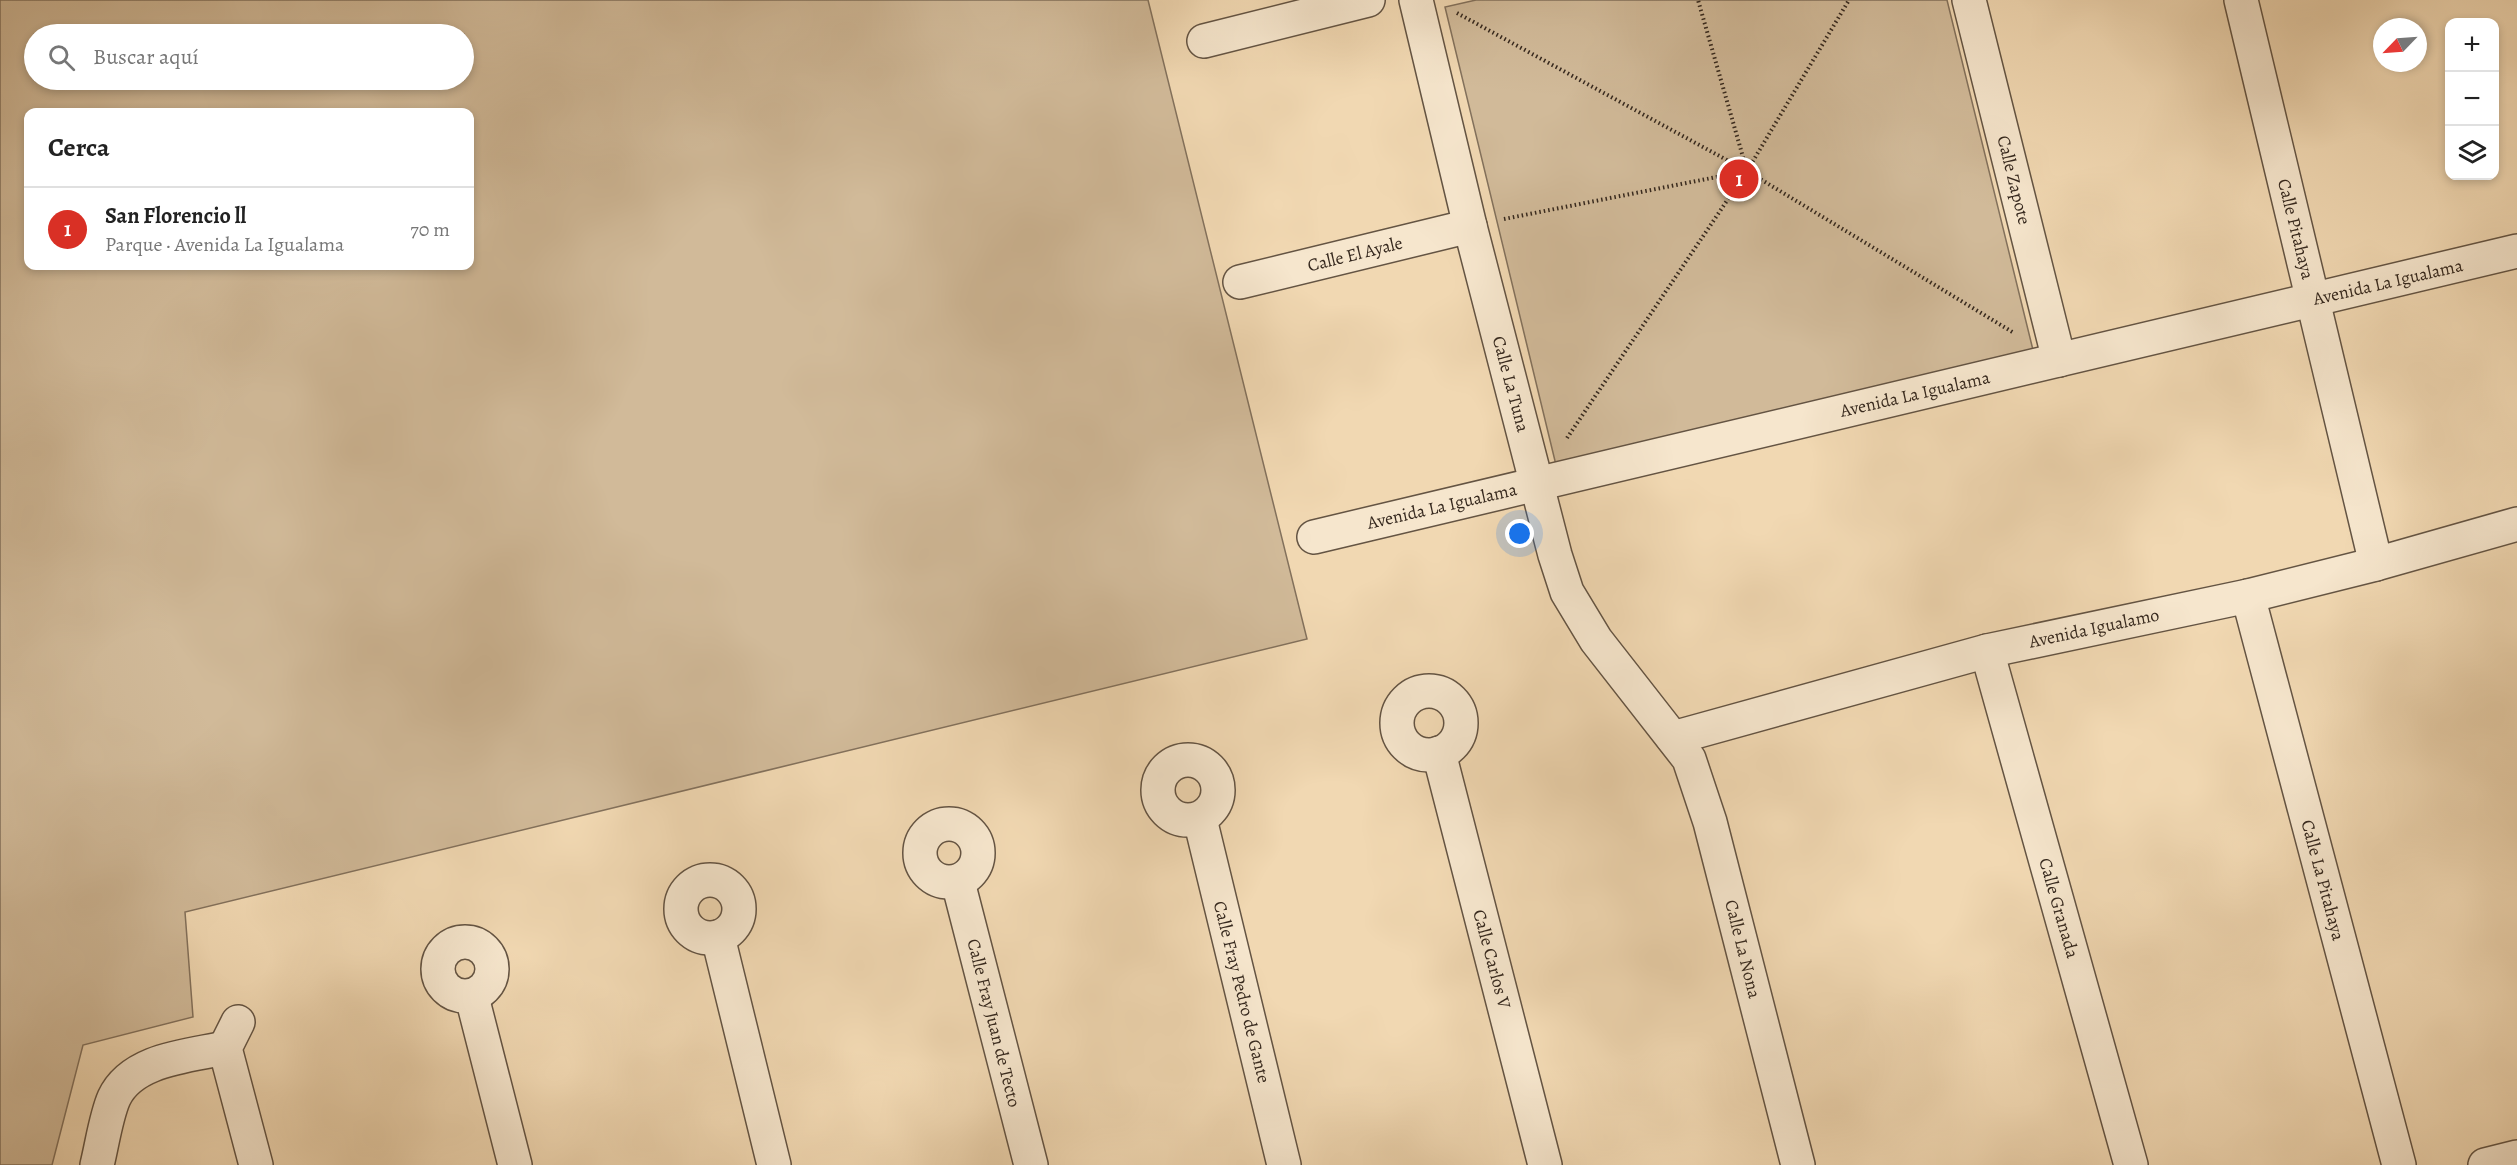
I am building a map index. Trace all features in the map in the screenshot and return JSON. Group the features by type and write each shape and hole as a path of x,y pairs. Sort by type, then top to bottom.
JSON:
{"street":[{"path":"1204,41 1368,0"},
{"name":"Calle La Tuna","path":"1416,0 1470,226 1555,555 1567,592 1596,640 1673,738"},
{"name":"Calle Zapote","path":"1969,0 2059,360"},
{"name":"Calle Pitahaya","path":"2241,0 2376,564"},
{"name":"Calle El Ayale","path":"1240,282 1470,226"},
{"name":"Avenida La Igualama","path":"1314,537 2517,251"},
{"name":"Avenida Igualamo","path":"1673,738 1987,651 2248,596 2376,564 2517,524"},
{"name":"Calle La Pitahaya","path":"2248,596 2399,1165"},
{"name":"Calle Granada","path":"1987,651 2131,1165"},
{"name":"Calle La Nona","path":"1673,738 1689,759 1710,822 1798,1165"},
{"name":"Calle Carlos V","path":"1439,753 1545,1165"},
{"name":"Calle Fray Pedro de Gante","path":"1200,819 1284,1165"},
{"name":"Calle Fray Juan de Tecto","path":"958,882 1031,1165"},
{"path":"718,937 774,1165"},
{"path":"472,997 515,1165"},
{"path":"97,1165 114,1097 130,1078 152,1065 231,1035 256,1165"},
{"path":"2485,1165 2517,1157"}],"path":[{"path":"1698,0 1747,171"},
{"path":"1537,484 1747,171 1849,0"},
{"path":"1454,11 1747,171 2059,360"},
{"path":"1470,226 1747,171"}],"shaded area":[{"path":"0,0 1148,0 1307,639 185,912 193,1017 83,1045 52,1165 0,1165"},
{"path":"1476,0 1947,0 2033,350 1556,465 1445,7"}],"place":[{"name":"San Florencio ll","path":"1739,179"}]}
